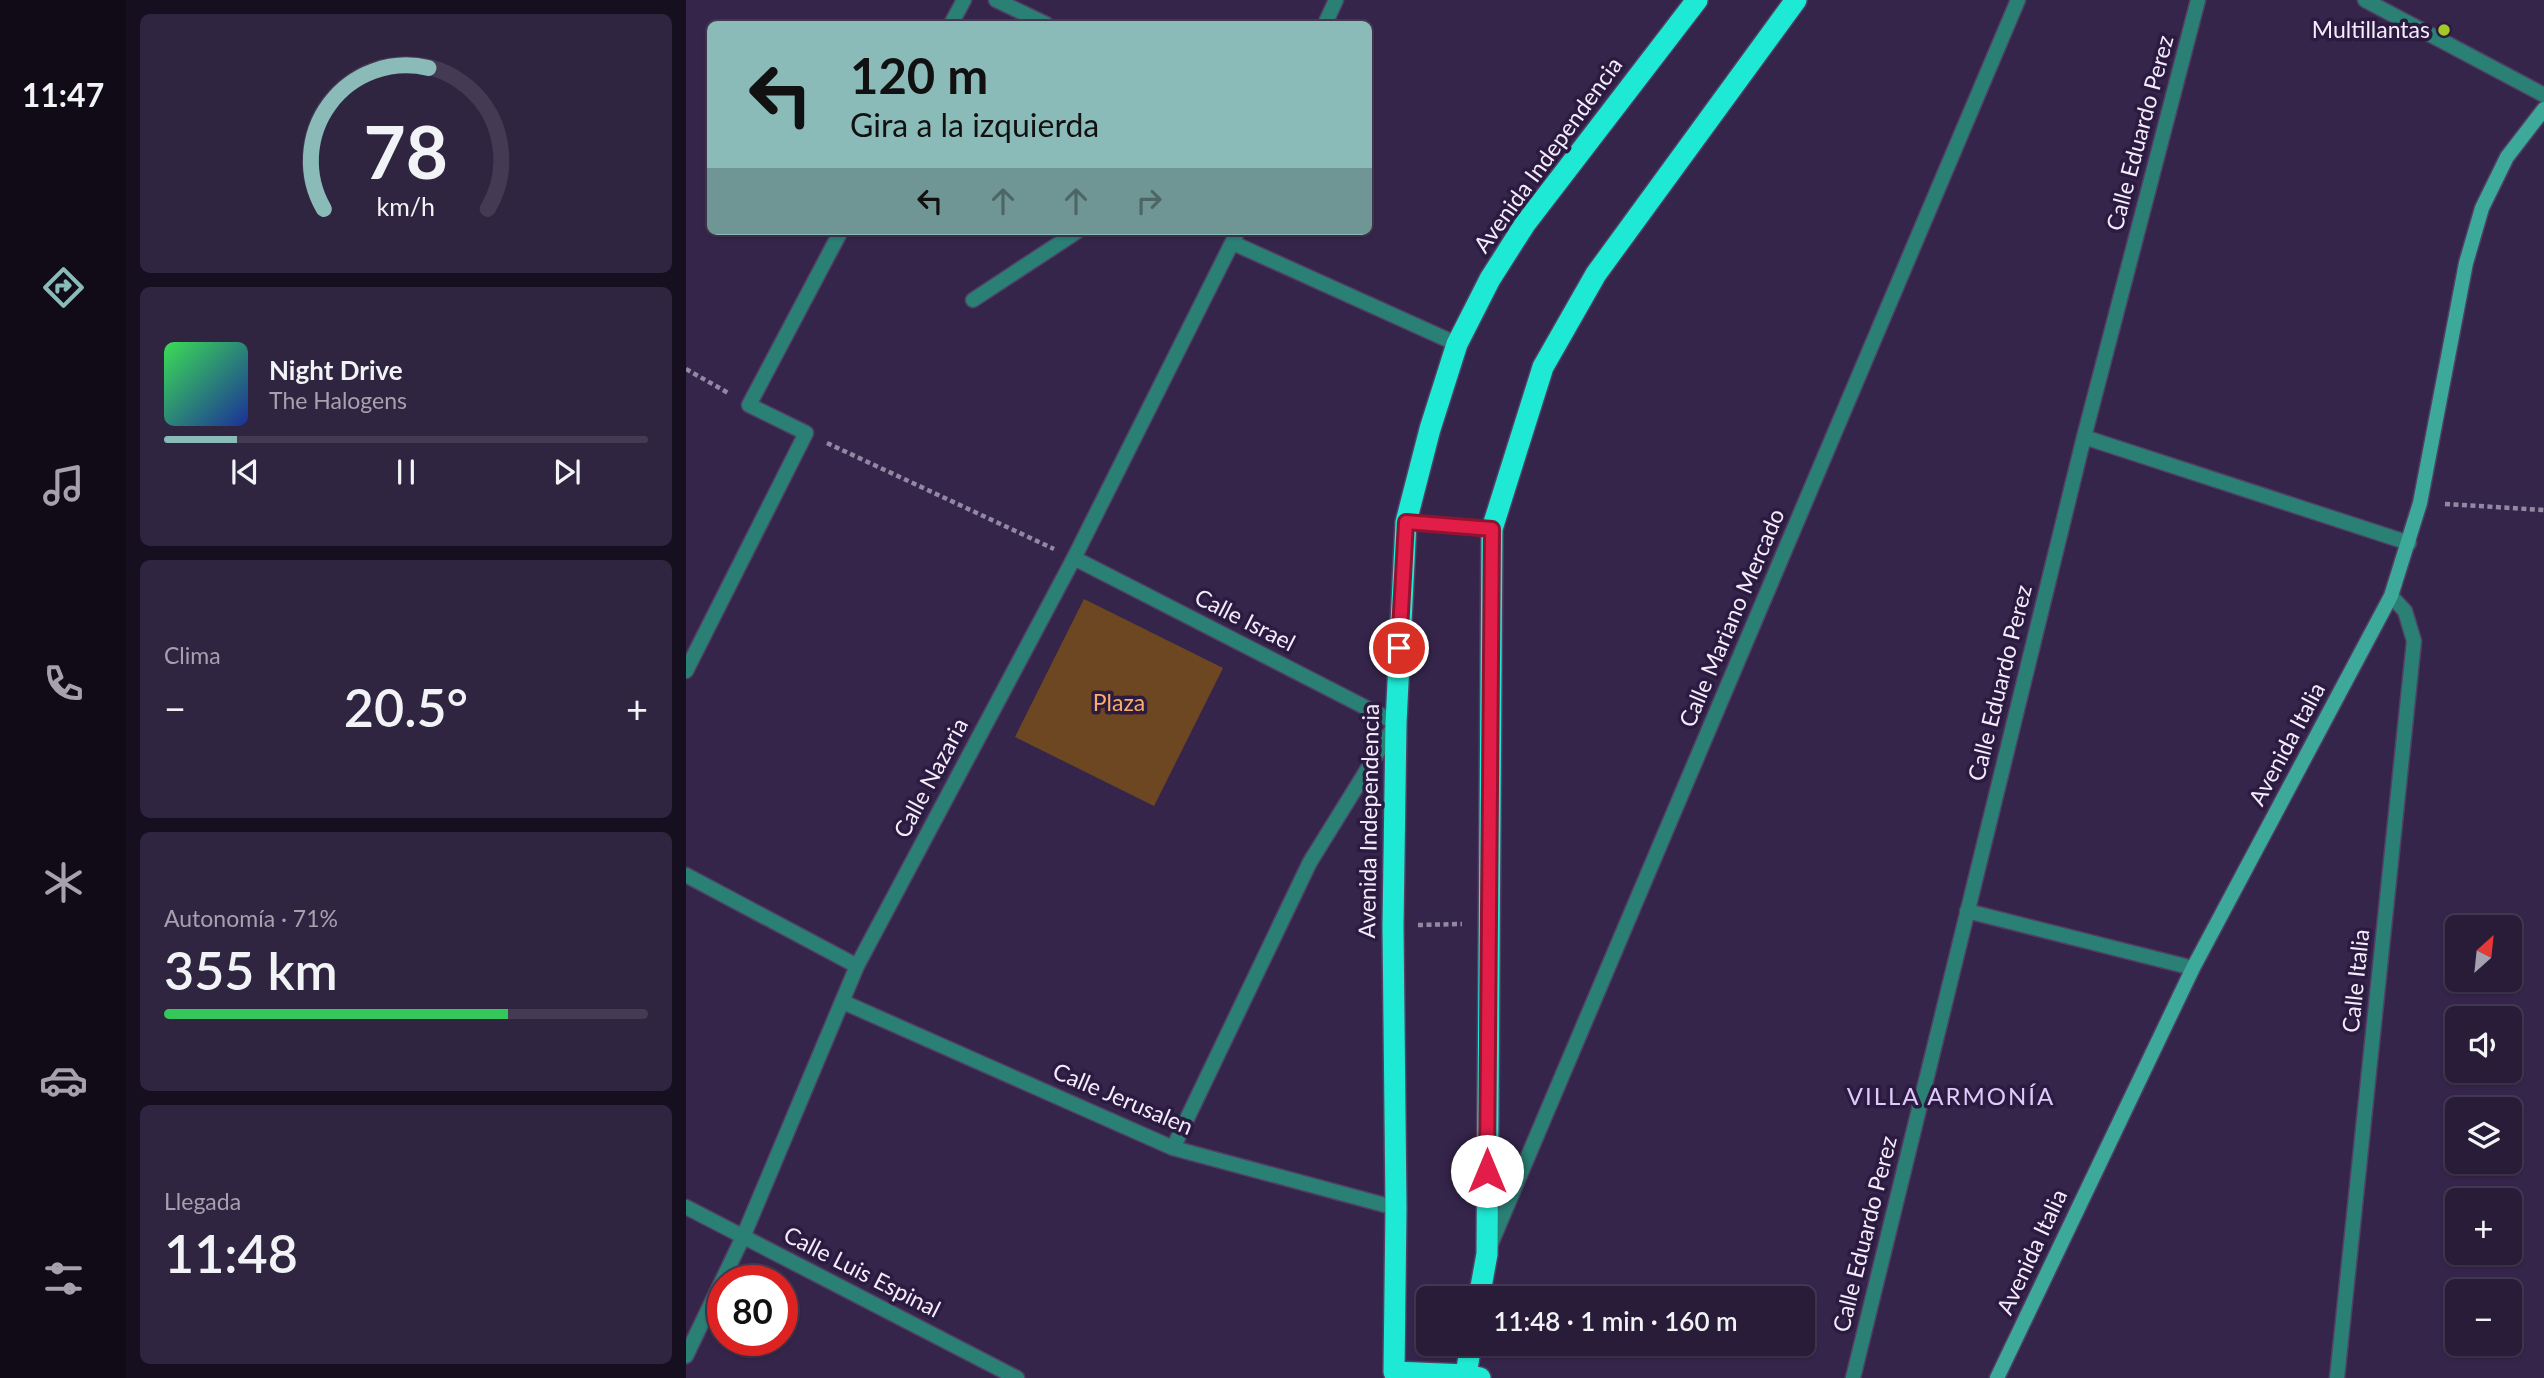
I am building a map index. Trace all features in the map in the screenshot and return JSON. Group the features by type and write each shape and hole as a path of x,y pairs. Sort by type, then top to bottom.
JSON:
{"highway":[{"name":"Avenida Independencia","path":"1471,1356 1470,1377 1393,1375 1396,1208 1393,926 1396,723 1406,522 1430,429 1457,344 1490,279 1525,224 1697,0"},
{"path":"1481,1286 1487,1254 1492,529 1543,367 1596,274 1796,0"}],"main road":[{"name":"Avenida Italia","path":"1997,1378 2193,968 2391,596 2420,503 2466,263 2482,208 2507,157 2544,109"}],"street":[{"path":"953,21 964,0"},
{"path":"996,0 1040,21"},
{"path":"1326,21 1336,0"},
{"name":"Calle Mariano Mercado","path":"1487,1254 2018,0"},
{"name":"Calle Eduardo Perez","path":"1853,1378 2084,437 2198,0"},
{"path":"2365,0 2544,95"},
{"path":"686,671 806,433 749,405 840,235"},
{"path":"973,300 1072,235"},
{"path":"1236,237 1457,344"},
{"name":"Calle Nazaria","path":"686,1356 743,1237 857,965 1074,558 1236,237"},
{"path":"2084,437 2409,543"},
{"path":"1406,522 1492,529"},
{"name":"Calle Israel","path":"1074,558 1396,723"},
{"name":"Calle Italia","path":"2337,1378 2414,641 2405,611 2391,596"},
{"path":"1173,1148 1310,862 1396,723"},
{"path":"686,875 857,965"},
{"path":"1967,911 2193,968"},
{"name":"Calle Jerusalen","path":"843,1002 1173,1148 1396,1208"},
{"name":"Calle Luis Espinal","path":"686,1207 1017,1378"}],"path":[{"path":"686,369 749,405"},
{"path":"806,433 1074,558"},
{"path":"2420,503 2544,510"},
{"path":"1393,926 1489,923"}],"green space":[{"name":"Plaza","path":"1084,599 1223,668 1154,806 1015,737"}],"place":[{"name":"Multillantas","path":"2444,30"}],"district":[{"name":"VILLA ARMONÍA","path":"1951,1097"}],"route":[{"path":"1399,648 1406,522 1492,529 1487,1171"}]}
